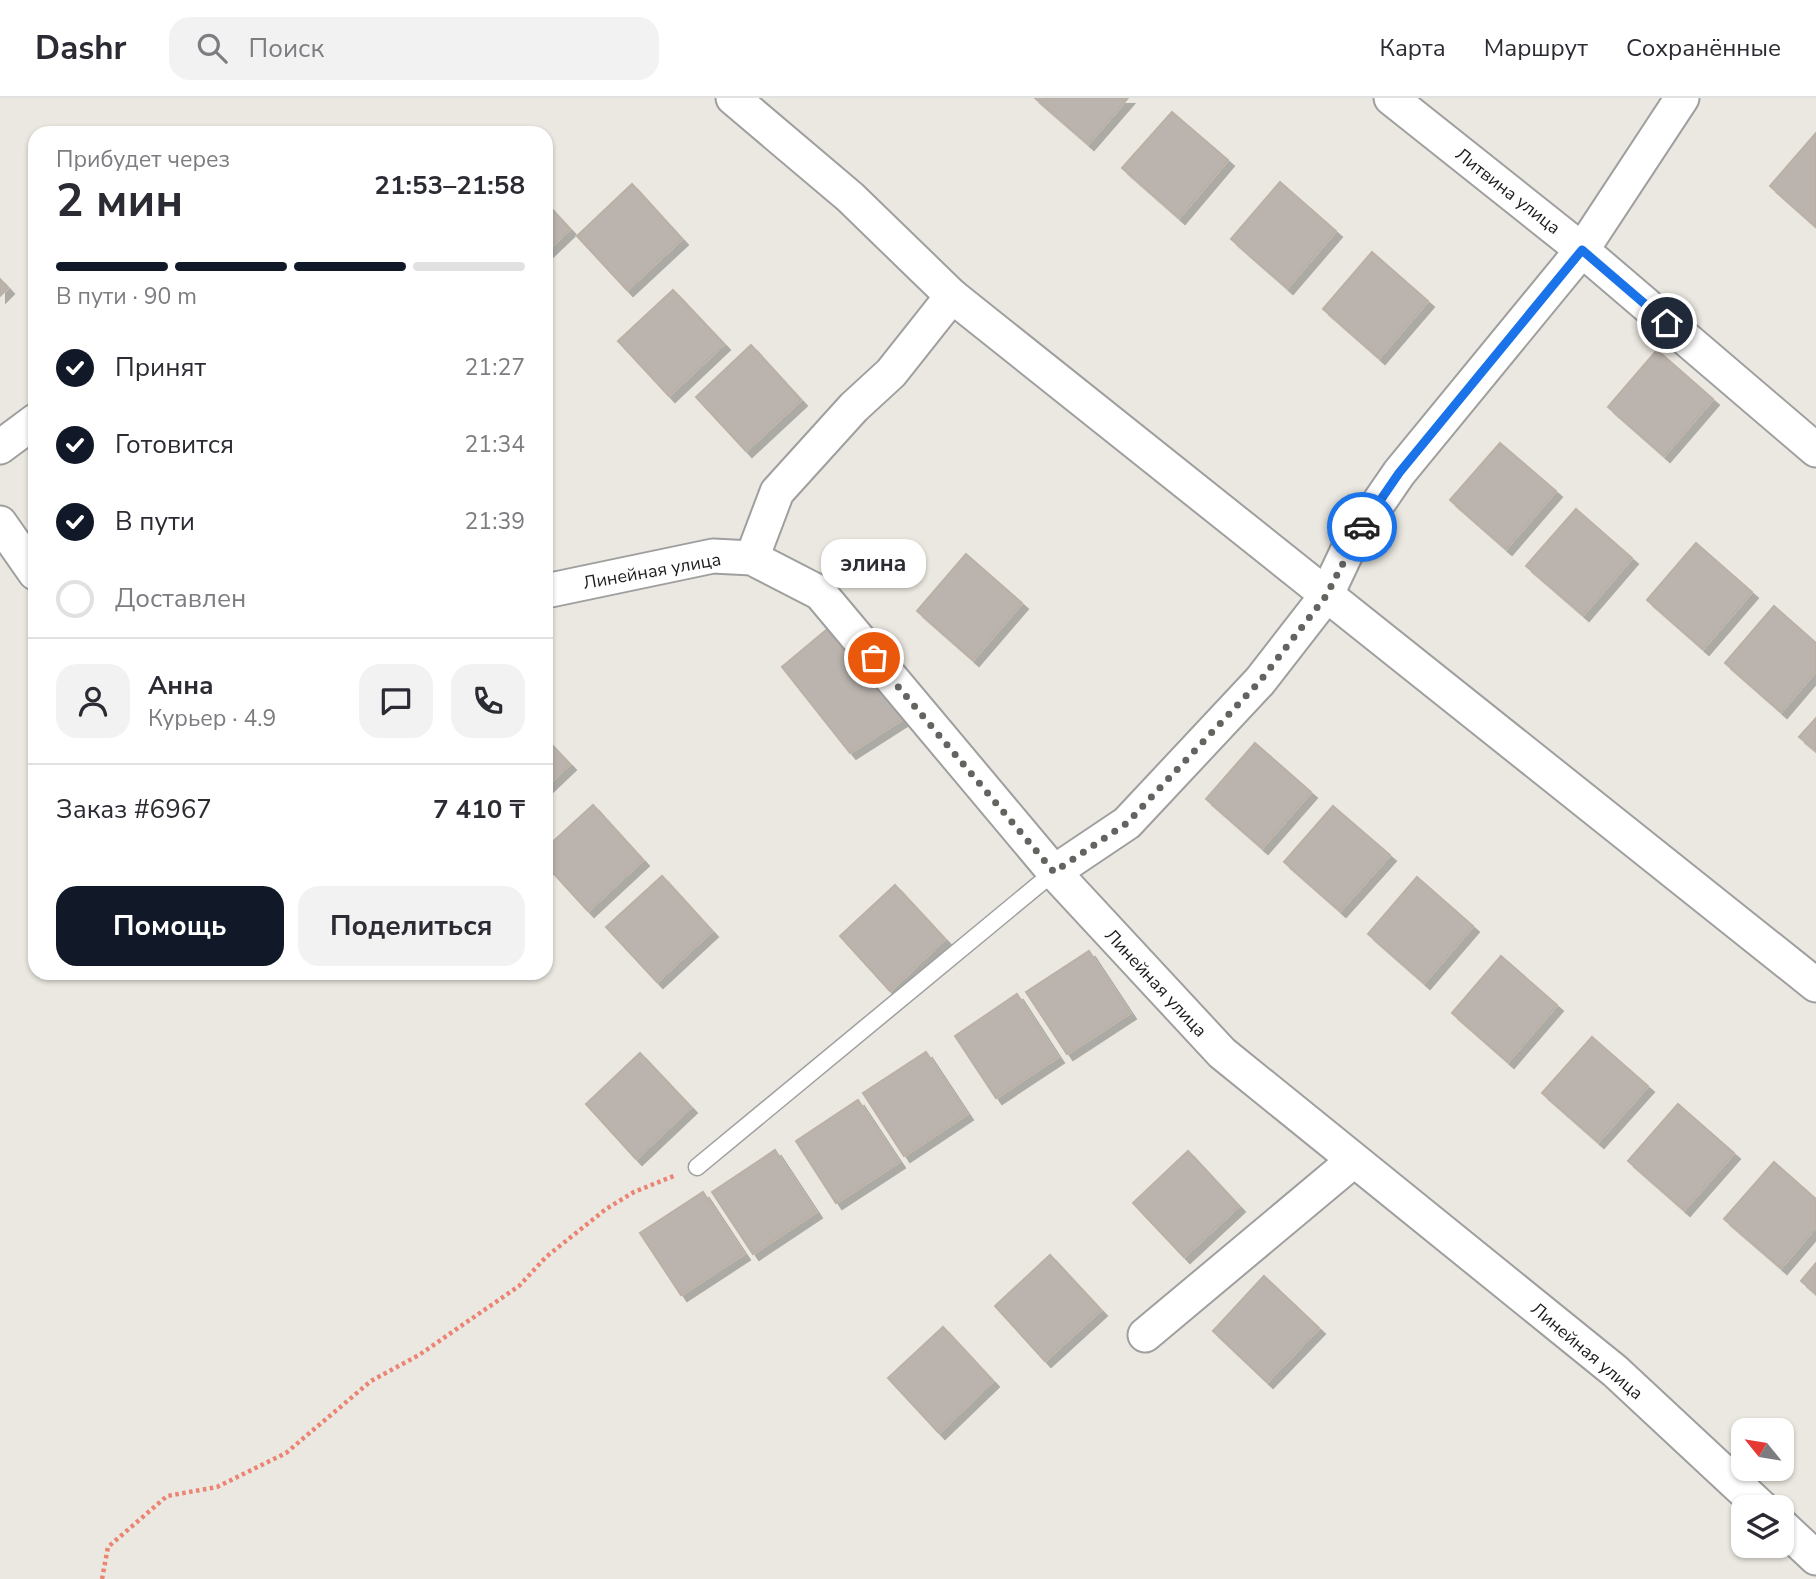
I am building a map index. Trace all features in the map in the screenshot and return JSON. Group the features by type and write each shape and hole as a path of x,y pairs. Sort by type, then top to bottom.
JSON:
{"street":[{"path":"733,98 850,197 952,296 1816,985"},
{"name":"Литвина улица","path":"1391,98 1582,250 1816,450"},
{"path":"1054,872 1127,823 1260,681 1326,596 1351,543 1399,473 1582,250 1682,98"},
{"path":"752,558 777,492 854,407 891,373 952,296"},
{"path":"0,447 28,426"},
{"path":"0,523 28,563"},
{"name":"Линейная улица","path":"553,590 713,556 752,558 820,593 1054,872 1222,1053 1615,1371 1748,1495"},
{"path":"1144,1335 1353,1161"},
{"path":"1794,1537 1816,1558"}],"lane":[{"path":"697,1167 1054,872"}],"path":[{"path":"102,1579 108,1547 167,1496 217,1487 286,1453 371,1381 419,1355 519,1286 546,1257 606,1209 634,1192 697,1167"}],"building":[{"path":"1035,98 1128,98 1088,144"},
{"path":"1172,112 1228,160 1179,218 1122,168"},
{"path":"1816,133 1816,227 1770,186"},
{"path":"1280,182 1336,231 1287,288 1231,239"},
{"path":"632,184 682,239 627,290 577,236"},
{"path":"553,211 570,229 553,245"},
{"path":"1372,252 1428,301 1379,358 1323,309"},
{"path":"0,279 8,288 0,296"},
{"path":"673,290 724,344 669,396 618,341"},
{"path":"751,345 801,400 746,451 696,397"},
{"path":"1657,350 1713,399 1664,456 1608,407"},
{"path":"1500,443 1556,491 1506,549 1450,500"},
{"path":"1576,509 1632,558 1583,615 1526,566"},
{"path":"1696,543 1752,592 1703,649 1647,600"},
{"path":"966,554 1022,603 973,660 917,611"},
{"path":"1774,606 1816,643 1816,671 1781,712 1725,663"},
{"path":"832,625 917,710 850,753 782,667"},
{"path":"1816,718 1816,751 1799,737"},
{"path":"1255,743 1311,792 1262,848 1206,799"},
{"path":"553,746 570,764 553,780"},
{"path":"593,805 643,860 588,911 553,873 553,842"},
{"path":"1333,806 1390,855 1340,911 1284,862"},
{"path":"662,876 712,931 657,982 606,927"},
{"path":"1417,877 1473,926 1424,983 1368,934"},
{"path":"895,885 945,939 890,991 840,936"},
{"path":"1089,951 1130,1013 1067,1054 1026,992"},
{"path":"1501,956 1557,1005 1508,1062 1452,1013"},
{"path":"1017,994 1058,1057 996,1098 955,1036"},
{"path":"1592,1037 1648,1086 1598,1142 1542,1093"},
{"path":"926,1052 967,1114 904,1156 863,1093"},
{"path":"640,1053 691,1107 636,1159 586,1104"},
{"path":"858,1100 899,1162 836,1203 796,1141"},
{"path":"1678,1104 1734,1153 1684,1210 1628,1161"},
{"path":"775,1150 816,1212 753,1254 712,1192"},
{"path":"1188,1151 1239,1206 1184,1257 1133,1203"},
{"path":"1774,1162 1816,1199 1816,1227 1781,1268 1724,1219"},
{"path":"703,1192 744,1254 681,1295 640,1233"},
{"path":"1050,1255 1101,1310 1045,1361 995,1306"},
{"path":"1816,1263 1816,1294 1801,1281"},
{"path":"1264,1276 1319,1328 1267,1382 1213,1331"},
{"path":"943,1327 993,1381 939,1433 888,1378"}],"way so far":[{"path":"874,658 1054,872 1127,823 1260,681 1326,596 1351,543 1362,527"}],"place":[{"name":"элина","path":"874,658"}],"route":[{"path":"1362,527 1399,473 1582,250 1667,323"}]}
